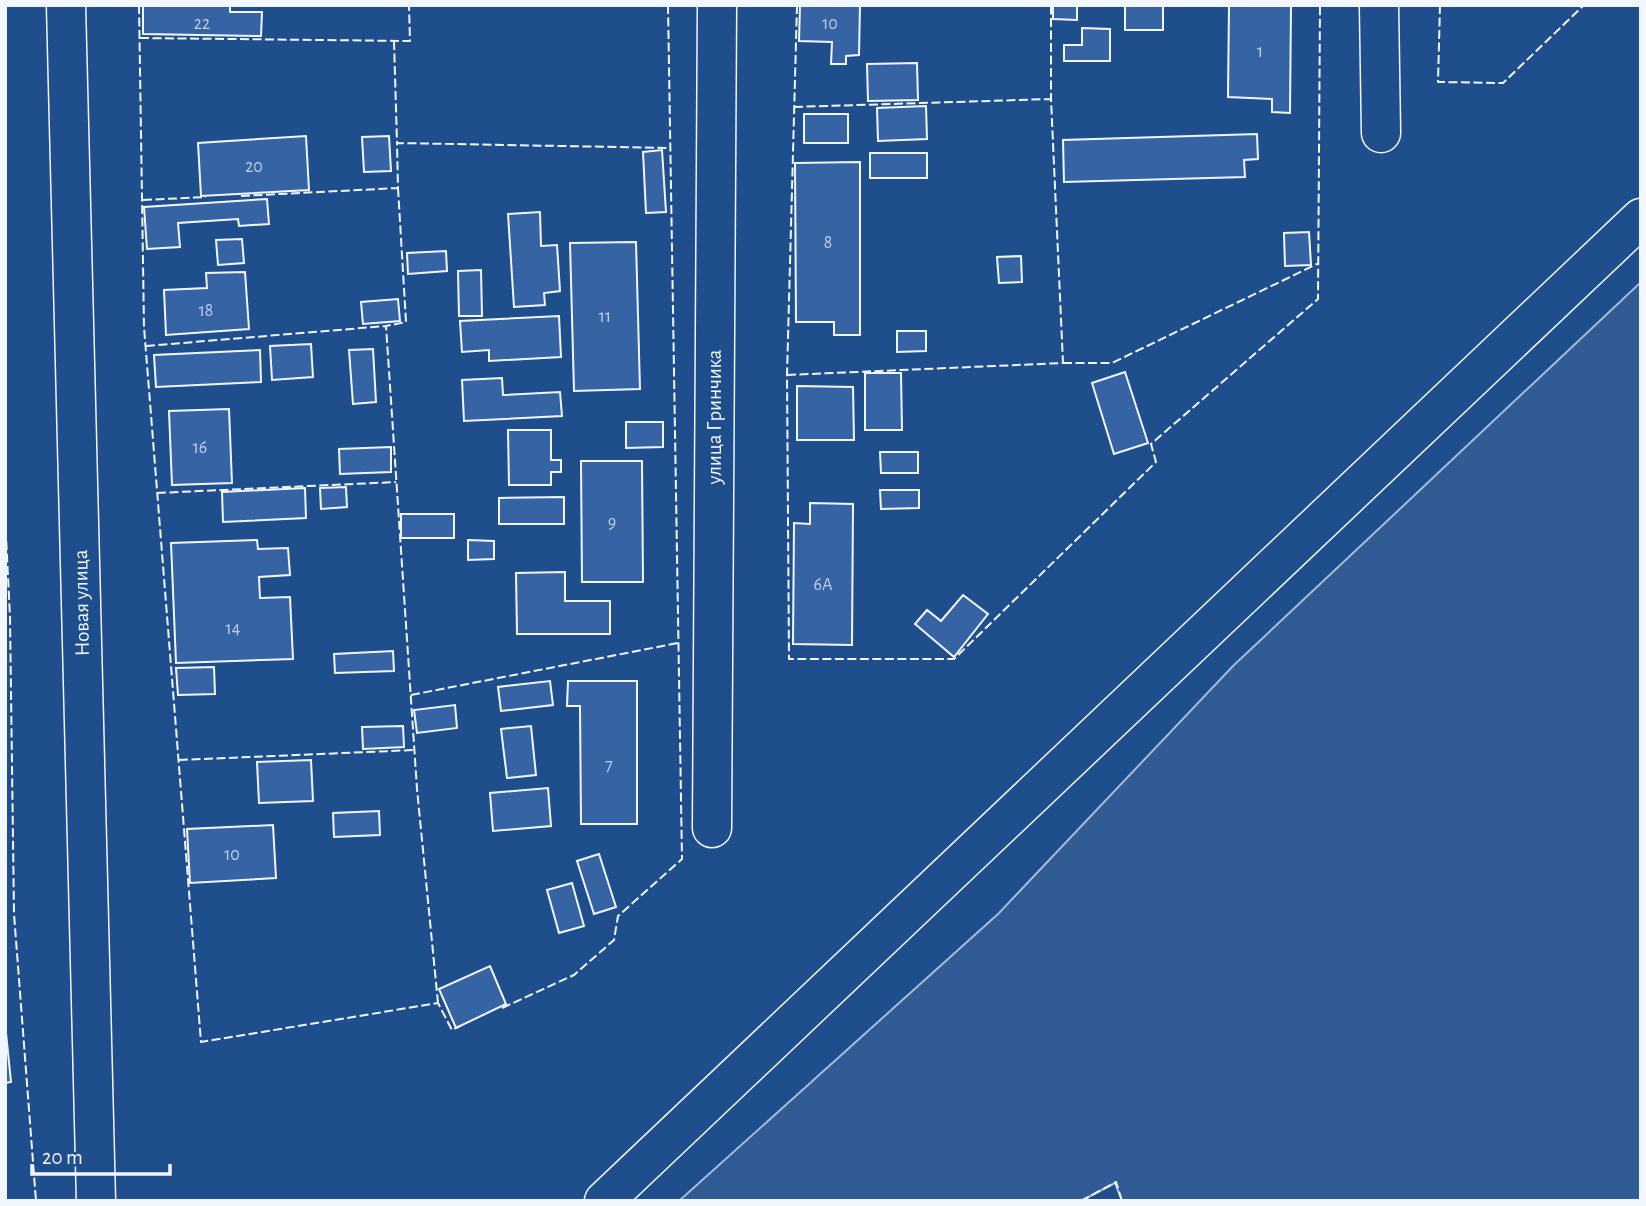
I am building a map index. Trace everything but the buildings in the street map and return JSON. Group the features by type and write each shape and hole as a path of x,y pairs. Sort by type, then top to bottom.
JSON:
{"street":[{"name":"Новая улица","path":"66,5 96,1201"},
{"name":"улица Гринчика","path":"712,828 717,5"},
{"path":"1379,5 1381,133"},
{"path":"604,1201 1641,218"}],"shaded area":[{"path":"1641,282 1641,1201 1122,1201 1115,1183 1081,1201 679,1201 998,914 1233,666"}],"fence":[{"path":"139,5 144,327 201,1042 438,1003 452,1030 460,1026"},
{"path":"140,38 410,41 409,5"},
{"path":"502,1008 574,975 614,940 618,916 682,859 668,5"},
{"path":"797,5 787,375 789,659 954,659 1156,462 1151,444 1318,299 1320,5"},
{"path":"787,375 1063,363 1051,99 1051,5"},
{"path":"1440,5 1438,82 1503,83 1584,5"},
{"path":"394,41 397,143 671,148"},
{"path":"794,107 1051,99"},
{"path":"241,196 398,188 397,143"},
{"path":"398,188 406,322 386,326 417,789 438,1003"},
{"path":"143,200 206,197"},
{"path":"1063,363 1112,363 1319,263"},
{"path":"146,346 386,326"},
{"path":"157,493 396,482"},
{"path":"5,516 10,617 14,914 36,1201"},
{"path":"411,695 678,643"},
{"path":"179,760 415,750"},
{"path":"1081,1201 1116,1182 1122,1201"}]}
